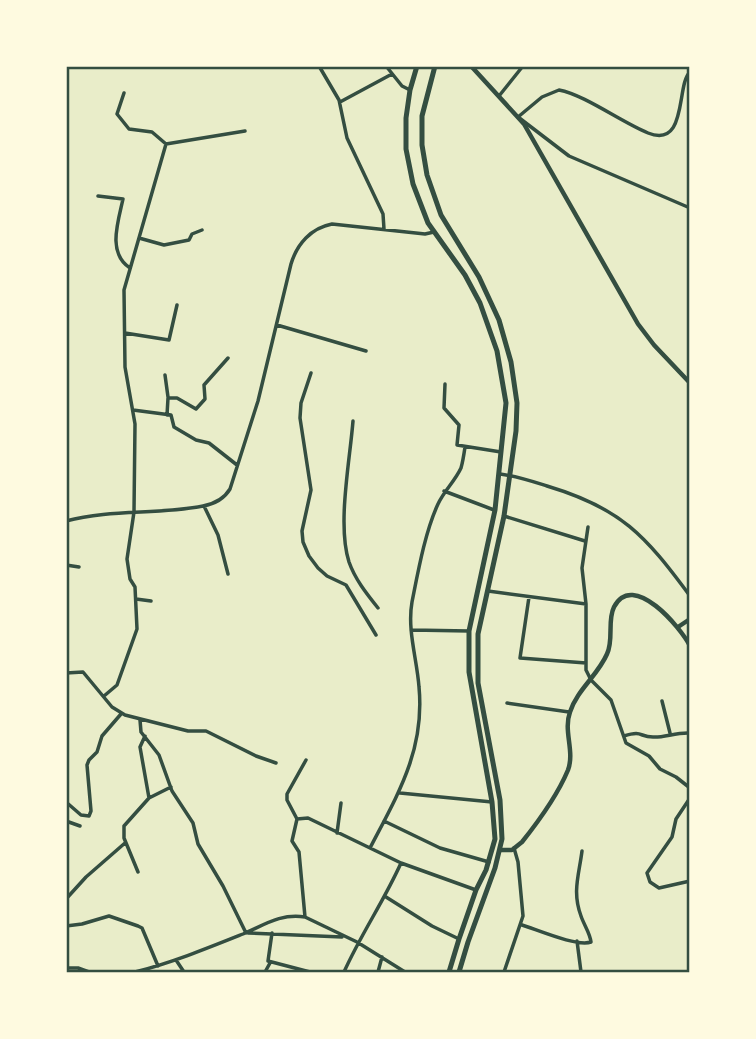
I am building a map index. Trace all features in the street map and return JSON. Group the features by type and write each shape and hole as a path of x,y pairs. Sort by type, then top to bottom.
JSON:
{"main road":[{"path":"417,66 406,118 407,161 417,198 434,232 476,293 494,339 505,392 506,419 495,510 468,631 468,672 492,802 495,839 449,972"},
{"path":"435,66 422,117 422,145 434,201 489,295 508,346 517,403 516,431 503,516 478,634 478,683 500,800 500,850 459,972"},
{"path":"434,232 446,224"}],"street":[{"path":"320,66 340,102 349,143 383,214 384,229"},
{"path":"386,66 402,86 410,90"},
{"path":"471,66 518,117 569,156 690,208"},
{"path":"499,96 523,66"},
{"path":"518,117 542,97 559,90 636,128 655,136 660,135 670,129 678,117 684,80 690,72"},
{"path":"340,102 392,74"},
{"path":"124,93 117,114 129,129 152,132 166,144 245,131"},
{"path":"518,117 633,315 653,345 689,381"},
{"path":"104,696 117,685 137,629 135,587 130,579 127,559 134,512 133,410 125,367 124,290 166,144"},
{"path":"99,195 123,199 116,230 117,254 122,263 130,268"},
{"path":"66,521 81,517 204,506 220,500 227,494 255,412 293,258 309,235 319,227 332,224 425,234 434,232"},
{"path":"139,238 163,245 189,240 191,234 202,230"},
{"path":"125,333 169,340 177,305"},
{"path":"277,325 366,351"},
{"path":"168,398 177,398 196,409 205,399 204,385 228,358"},
{"path":"311,373 300,414 312,490 302,531 303,542 318,568 327,576 346,585 376,635"},
{"path":"165,375 167,415"},
{"path":"445,384 444,408 459,422 457,445 501,452"},
{"path":"133,410 171,415 174,427 196,440 209,443 237,465"},
{"path":"353,421 345,502 349,559 363,590 377,608"},
{"path":"370,848 400,793 416,745 420,716 419,688 410,616 432,519 444,491 459,471 466,447"},
{"path":"500,474 583,498 617,516 649,542 690,596"},
{"path":"444,491 495,510"},
{"path":"204,506 218,535 228,574"},
{"path":"503,516 585,542"},
{"path":"588,527 582,568 586,604 586,670 591,680 611,701 624,740 629,746 649,757 660,769 676,776 690,788"},
{"path":"66,565 79,567"},
{"path":"488,592 586,604"},
{"path":"500,850 514,848 537,822 567,773 570,755 569,712 609,650 613,608 620,600 629,596 641,597 658,608 678,627 690,646"},
{"path":"529,597 520,658 586,663"},
{"path":"135,599 152,601"},
{"path":"678,627 690,619"},
{"path":"411,630 468,631"},
{"path":"66,673 83,672 121,714 188,731 211,732 275,763"},
{"path":"662,701 670,733"},
{"path":"507,703 569,712"},
{"path":"66,802 81,815 89,816 91,811 87,765 97,752 102,736 121,714"},
{"path":"140,720 139,727 159,755 171,787 193,823 198,844 246,933"},
{"path":"624,736 639,732 654,738 670,733 690,733"},
{"path":"145,736 140,747 149,798"},
{"path":"304,918 299,852 292,841 298,819 287,800 287,794 306,760"},
{"path":"138,872 122,834 124,827 149,798 171,787"},
{"path":"400,793 492,802"},
{"path":"690,798 677,819 671,836 647,873 650,882 659,888 690,881"},
{"path":"337,833 341,803"},
{"path":"298,819 308,818 401,863 476,890"},
{"path":"66,821 80,826"},
{"path":"384,821 440,848 489,862"},
{"path":"66,899 86,877 125,843"},
{"path":"504,972 522,925 522,904 514,848"},
{"path":"522,925 586,944 592,942 575,895 583,851"},
{"path":"344,972 357,942 386,897 401,863"},
{"path":"386,897 432,926 459,939"},
{"path":"66,926 109,916 138,926 142,928 158,966"},
{"path":"135,972 246,933 271,920 291,916 304,918 357,942 405,972"},
{"path":"246,933 350,939"},
{"path":"270,963 267,957 272,933"},
{"path":"577,941 581,972"},
{"path":"379,972 382,957"},
{"path":"175,959 184,972"},
{"path":"265,972 270,963"},
{"path":"270,963 310,972"},
{"path":"67,968 89,972"}]}
